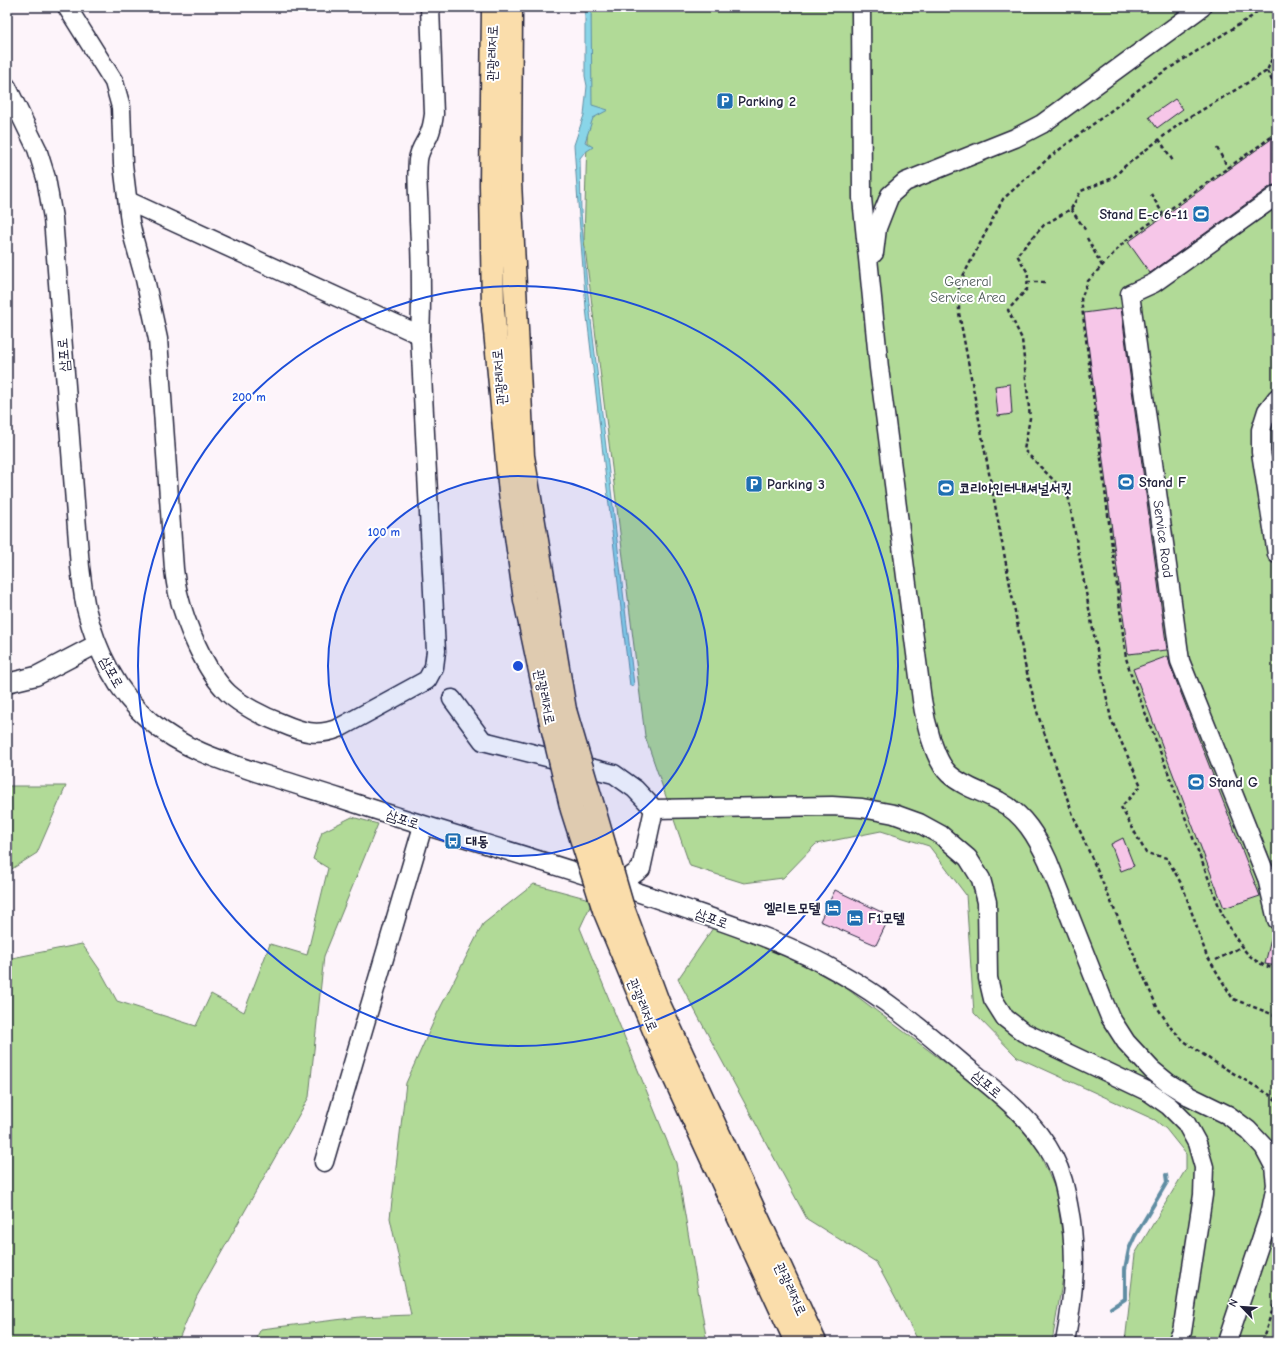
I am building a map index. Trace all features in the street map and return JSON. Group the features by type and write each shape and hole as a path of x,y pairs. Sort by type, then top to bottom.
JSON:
{"highway":[{"name":"관광레저로","path":"493,7 501,101"},
{"name":"관광레저로","path":"511,7 501,101 500,183 493,309 510,493 524,600 557,712 572,810 615,900 658,1002 815,1342"},
{"name":"관광레저로","path":"615,900 668,1064 796,1342"}],"street":[{"path":"67,7 114,82 121,107 123,164 134,240 145,279 158,338 174,569 178,592 187,620 202,654 216,679 228,693 273,720 296,729 316,733 328,732 339,728 427,680 434,667 436,651 420,335 422,302 418,159 421,148 433,125 434,114 430,7"},
{"path":"861,7 862,198 879,368 922,700 928,730 940,760 948,773 959,781 1012,808 1022,817 1039,842 1110,1017 1126,1042 1152,1070 1168,1083 1189,1096 1228,1115 1248,1130 1264,1147 1274,1166 1276,1185 1272,1210 1227,1342"},
{"path":"862,176 866,186 872,190 882,191 1015,138 1042,124 1202,7"},
{"name":"삼포로","path":"7,87 37,149 46,178 53,218 80,567 86,608 97,644 111,673 129,701 152,722 181,742 216,759 423,826 615,900 723,922 789,947 839,972 881,998 988,1085 1026,1120 1043,1139 1054,1159 1063,1180 1072,1223 1075,1265 1071,1308 1065,1342"},
{"path":"871,288 877,235 880,222 890,195 905,182"},
{"name":"Service Road","path":"1277,195 1154,283 1130,294 1180,660 1267,878 1277,920"},
{"path":"128,201 420,335"},
{"path":"1277,398 1267,411 1261,430 1261,452 1277,554"},
{"path":"7,682 36,676 97,644"},
{"path":"452,699 483,741 614,774 635,789 654,809 832,806 862,808 894,814 919,823 941,835 968,858 981,879 987,902 988,978 993,999 1005,1018 1023,1032 1149,1092 1169,1106 1186,1123 1197,1143 1204,1167 1203,1196 1182,1332 1176,1342"},
{"path":"615,900 641,868 654,809"},
{"path":"324,1162 423,826"}],"path":[{"path":"1262,7 1251,17 1154,78 1051,156 1003,199 959,284 959,313 1025,665 1038,715 1073,815 1157,1007 1171,1028 1184,1041 1195,1049 1270,1095 1277,1101"},
{"path":"1277,46 1267,71 1182,122 1125,166 1113,178 1081,191 1071,209 1044,225 1017,255 1028,273 1027,289 1008,310 1022,339 1030,418 1024,450 1068,495 1111,719 1141,786 1121,807 1146,853 1167,858 1183,887 1206,954 1233,999 1277,1016"},
{"path":"1267,71 1277,90"},
{"path":"1159,140 1173,161"},
{"path":"1217,148 1228,168"},
{"path":"1151,194 1163,214"},
{"path":"1071,209 1086,231"},
{"path":"1087,238 1102,266"},
{"path":"1027,282 1046,282"},
{"path":"1216,960 1241,947"},
{"path":"1262,1342 1277,1296"}],"green space":[{"name":"코리아인터내셔널서킷","path":"591,7 1277,7 1277,1342 1125,1342 1135,1254 1186,1169 1186,1154 1166,1129 1155,1120 1017,1057 974,1013 966,895 929,846 881,831 816,844 783,878 744,883 690,866 645,736 584,240"},
{"path":"7,786 66,786 37,853 7,872"},
{"path":"352,817 378,824 324,956 309,1097 197,1296 178,1341 7,1342 7,959 82,944 100,970 117,1001 196,1026 211,994 244,1012 270,944 307,955 328,868 313,859 322,832"},
{"path":"534,884 593,900 580,928 676,1163 707,1342 254,1342 261,1329 360,1317 411,1315 390,1218 406,1083 437,1014 483,924"},
{"path":"713,928 784,954 846,988 992,1098 1036,1145 1056,1191 1066,1260 1052,1342 919,1342 876,1262 807,1219 678,979"}],"water":[{"path":"585,7 591,7 592,105 608,110 593,118 585,142 593,147 584,153 580,158 581,212 587,286 634,685 630,686 586,308 574,145 584,115 587,86 585,76"}],"building":[{"path":"1175,99 1183,109 1157,128 1149,117"},
{"name":"Stand E-c 6-11","path":"1277,135 1277,184 1271,186 1150,273 1128,242"},
{"name":"Stand F","path":"1121,308 1167,650 1128,654 1084,313"},
{"path":"1010,384 1012,414 998,416 995,386"},
{"name":"Stand G","path":"1168,656 1170,665 1260,896 1224,908 1133,669"},
{"path":"1123,838 1134,866 1121,871 1111,844"},
{"path":"835,890 890,916 876,945 820,921"},
{"path":"1273,931 1277,932 1277,966 1265,964"}],"waterway":[{"path":"1111,1308 1125,1299 1125,1269 1129,1249 1167,1182 1166,1175"}],"place":[{"name":"Parking 2","path":"725,101"},
{"name":"Stand E-c 6-11","path":"1201,214"},
{"name":"Stand F","path":"1126,482"},
{"name":"Parking 3","path":"754,484"},
{"name":"코리아인터내셔널서킷","path":"946,488"},
{"name":"Stand G","path":"1196,782"},
{"name":"대동","path":"453,841"},
{"name":"엘리트모텔","path":"833,908"},
{"name":"F1모텔","path":"855,918"}],"park label":[{"name":"General Service Area","path":"968,290"}]}
